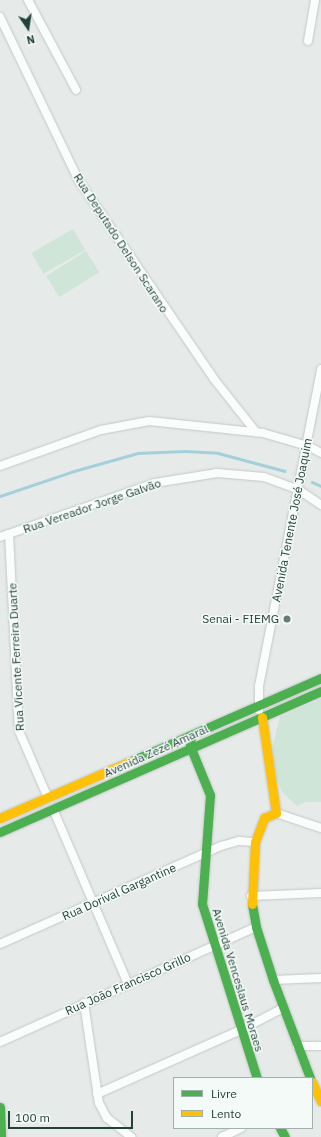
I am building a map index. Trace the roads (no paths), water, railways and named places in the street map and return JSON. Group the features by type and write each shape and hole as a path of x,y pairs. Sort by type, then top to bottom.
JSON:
{"street":[{"path":"28,0 76,90"},
{"path":"308,41 315,0"},
{"name":"Rua Deputado Delson Scarano","path":"0,17 79,181 214,380 256,432"},
{"name":"Avenida Tenente José Joaquim","path":"262,717 258,706 259,686 308,446 321,369"},
{"path":"0,466 101,430 149,421 256,432 308,446 321,453"},
{"name":"Rua Vereador Jorge Galvão","path":"0,537 155,483 217,473 264,477 299,490 321,505"},
{"name":"Rua Vicente Ferreira Duarte","path":"10,534 19,731 48,798"},
{"name":"Avenida Zezé Amaral","path":"0,818 321,678"},
{"name":"Avenida Zezé Amaral","path":"0,832 321,691"},
{"path":"262,717 271,765 276,813"},
{"path":"191,735 191,749"},
{"name":"Avenida Venceslaus Moraes","path":"191,749 210,796 202,904 257,1077"},
{"path":"53,809 128,984"},
{"path":"310,1077 296,1046 273,980 256,927 251,896 255,842 264,818 276,813 321,828"},
{"name":"Rua Dorival Gargantine","path":"0,944 206,853 239,841 255,842"},
{"path":"251,896 321,893"},
{"name":"Rua João Francisco Grillo","path":"0,1042 256,927"},
{"path":"273,980 321,978"},
{"path":"84,1003 97,1094 107,1118 131,1137"},
{"path":"97,1094 241,1030 283,1008"},
{"path":"296,1046 321,1046"},
{"path":"313,1085 318,1100"},
{"path":"0,1107 1,1137"},
{"path":"222,1137 239,1129"}],"waterway":[{"path":"0,496 74,471 138,453 185,451 218,453 285,471"},
{"path":"312,482 321,486"}],"place":[{"name":"Senai - FIEMG","path":"287,619"}]}
